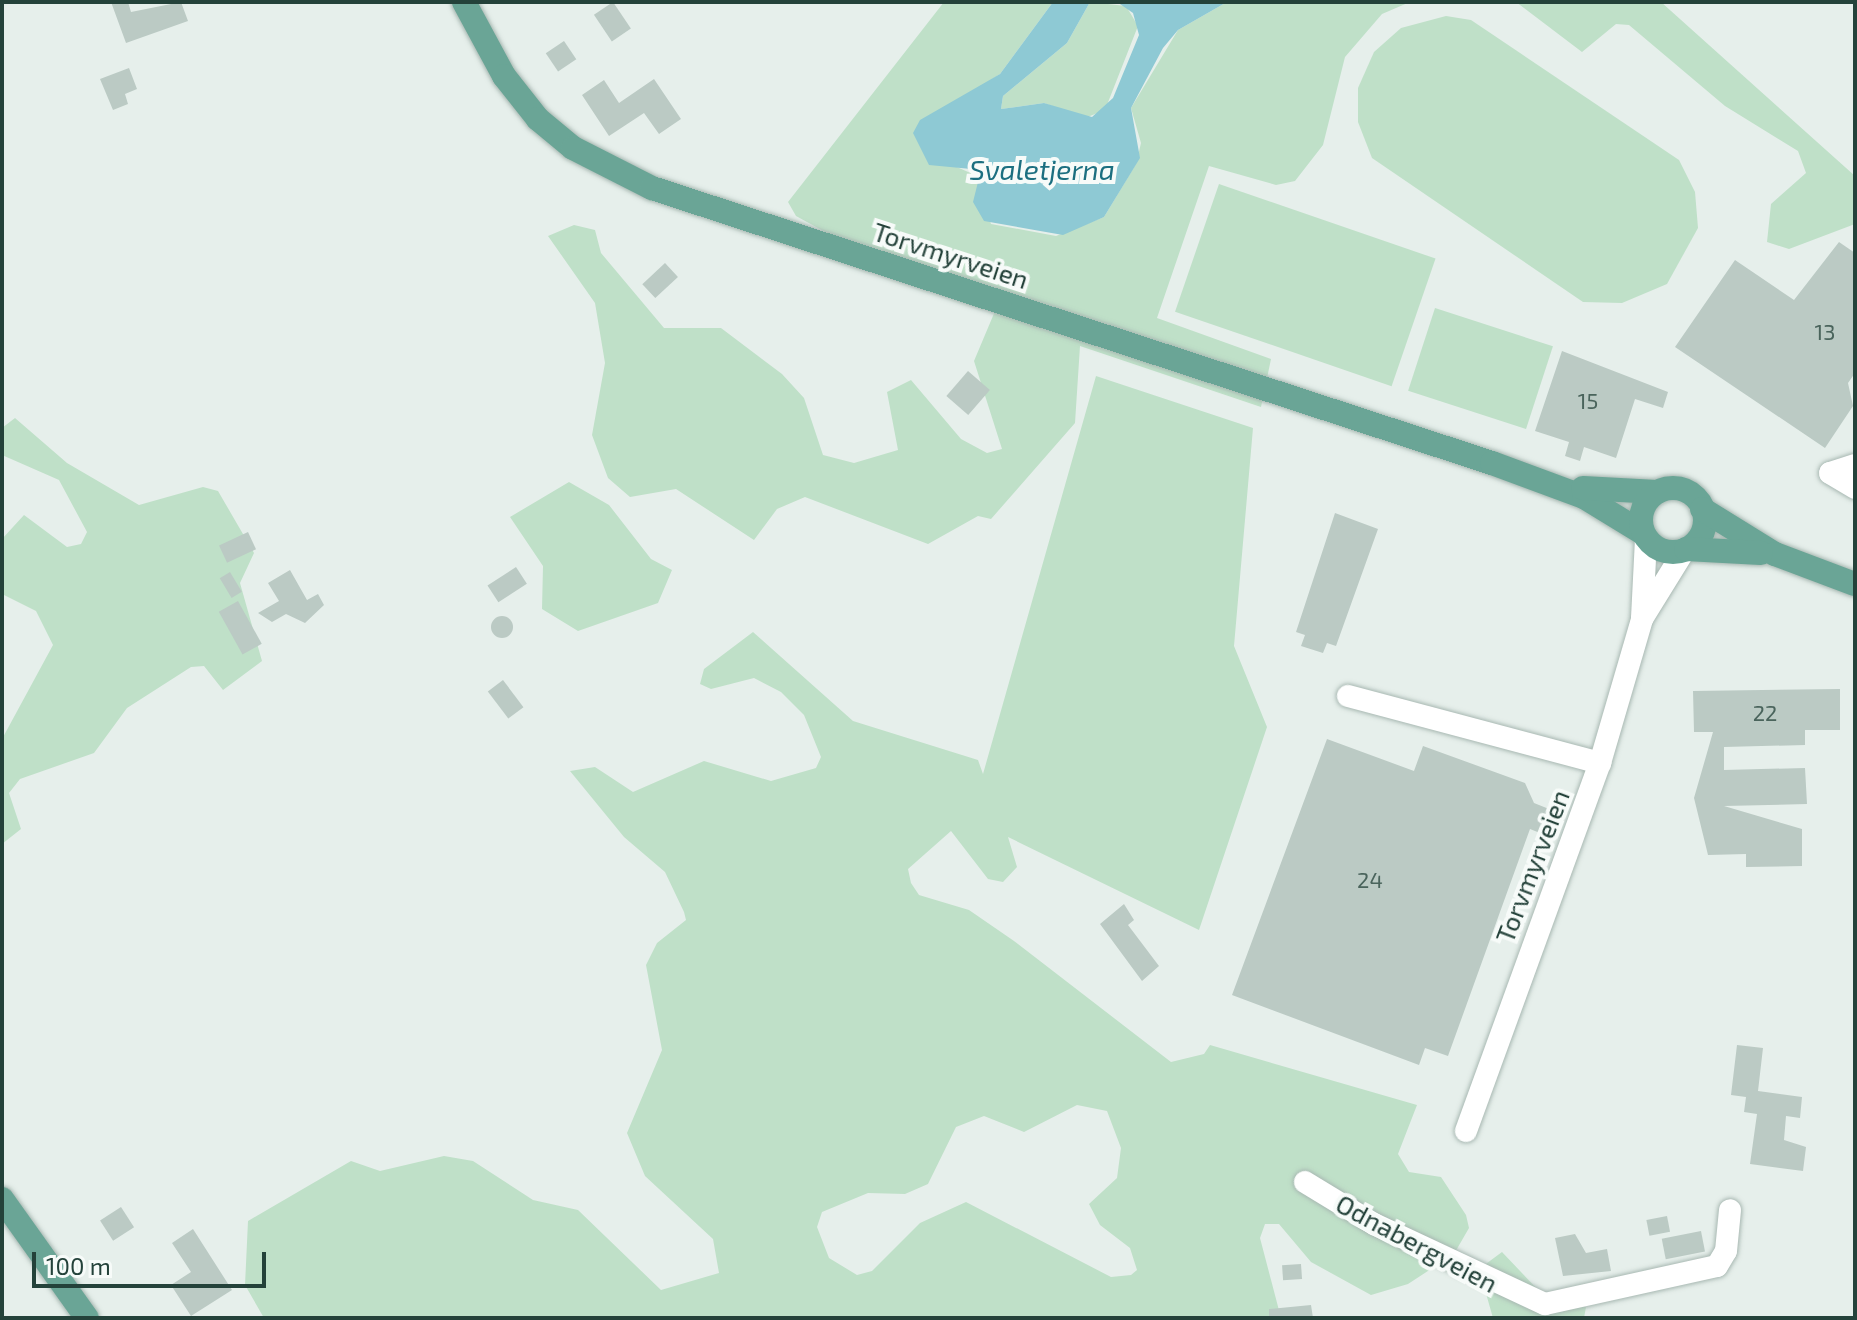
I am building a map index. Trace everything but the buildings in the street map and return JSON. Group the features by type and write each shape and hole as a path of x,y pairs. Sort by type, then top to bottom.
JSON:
{"main road":[{"name":"Torvmyrveien","path":"464,2 504,76 538,119 573,148 652,188 1492,463 1584,497 1645,536"},
{"name":"Torvmyrveien","path":"1492,463 1588,490 1657,492"},
{"path":"1775,554 1663,551 1645,536 1642,510 1657,492 1686,491 1702,509 1775,554 1855,584"},
{"path":"1685,550 1704,528 1702,509"},
{"path":"2,1199 87,1318"}],"street":[{"path":"1855,465 1830,473 1855,488"},
{"path":"1642,619 1645,536"},
{"path":"1642,619 1685,550"},
{"name":"Torvmyrveien","path":"1466,1131 1600,763 1642,619"},
{"path":"1348,696 1600,763"},
{"name":"Odnabergveien","path":"1305,1182 1519,1297 1578,1308 1717,1266 1726,1251 1730,1210"}],"green space":[{"path":"944,2 1053,2 1000,74 973,92 950,164 975,175 991,224 1056,236 1104,217 1136,164 1141,143 1131,108 1178,30 1227,2 1410,2 1382,14 1345,57 1323,145 1295,181 1276,185 1209,166 1157,318 1271,359 1261,407 1080,346 1075,423 991,519 978,516 928,544 805,497 777,509 754,540 676,489 630,497 608,478 592,435 605,363 595,303 548,236 574,225 595,230 601,253 664,328 721,328 782,374 804,398 823,455 854,463 898,450 887,392 911,380 961,439 987,453 1002,449 974,361 998,304 838,239 796,216 788,202"},
{"path":"1090,2 1126,6 1138,26 1105,110 1085,118 1044,103 1001,109 1003,96 1067,43"},
{"path":"1516,2 1661,2 1855,176 1855,224 1789,249 1767,242 1771,204 1806,173 1798,151 1725,106 1629,25 1616,24 1582,52"},
{"path":"1446,16 1471,20 1679,160 1695,192 1698,228 1667,284 1622,303 1583,302 1372,158 1358,122 1358,88 1374,52 1401,28"},
{"path":"1219,184 1436,259 1392,386 1175,312"},
{"path":"1435,308 1553,346 1526,429 1408,391"},
{"path":"1096,376 1253,428 1234,646 1267,727 1199,930 1008,837 1017,867 1003,882 988,879 951,831 908,869 911,883 919,895 969,910 1171,1062 1204,1054 1210,1045 1417,1105 1398,1154 1409,1172 1441,1177 1466,1215 1469,1228 1454,1254 1408,1284 1371,1295 1311,1262 1279,1224 1265,1224 1260,1238 1281,1318 264,1318 245,1285 248,1221 351,1161 380,1171 444,1156 473,1161 533,1200 578,1210 661,1290 719,1273 713,1239 645,1176 627,1133 662,1050 646,965 657,943 686,920 684,912 665,872 624,837 570,771 595,767 633,792 704,761 771,781 816,768 821,757 804,715 781,692 754,678 711,689 700,684 704,669 753,632 853,721 978,760 983,774","holes":["1077,1105 1107,1111 1121,1148 1117,1178 1089,1204 1100,1225 1130,1248 1137,1270 1131,1275 1111,1277 966,1202 920,1223 872,1271 857,1275 829,1258 817,1227 822,1212 868,1193 905,1194 928,1184 956,1127 984,1116 1024,1132"]},
{"path":"15,418 67,463 139,505 203,487 218,491 254,553 240,583 262,661 223,690 204,666 191,667 127,708 94,753 20,779 9,793 21,829 2,844 2,739 53,645 36,611 2,594 2,539 24,515 67,547 81,544 87,532 59,480 2,455 2,428"},
{"path":"569,482 609,505 651,559 672,570 658,603 578,631 542,609 543,566 510,517"},
{"path":"1502,1252 1540,1292 1586,1307 1584,1318 1493,1318 1479,1269"}],"water":[{"name":"Svaletjerna","path":"1053,2 1090,2 1067,43 1003,96 1001,109 1044,103 1092,117 1113,98 1139,35 1133,13 1117,2 1227,2 1178,30 1163,48 1131,108 1140,158 1104,217 1063,235 984,221 973,202 978,182 971,169 929,165 913,133 920,120 1000,74"}]}
